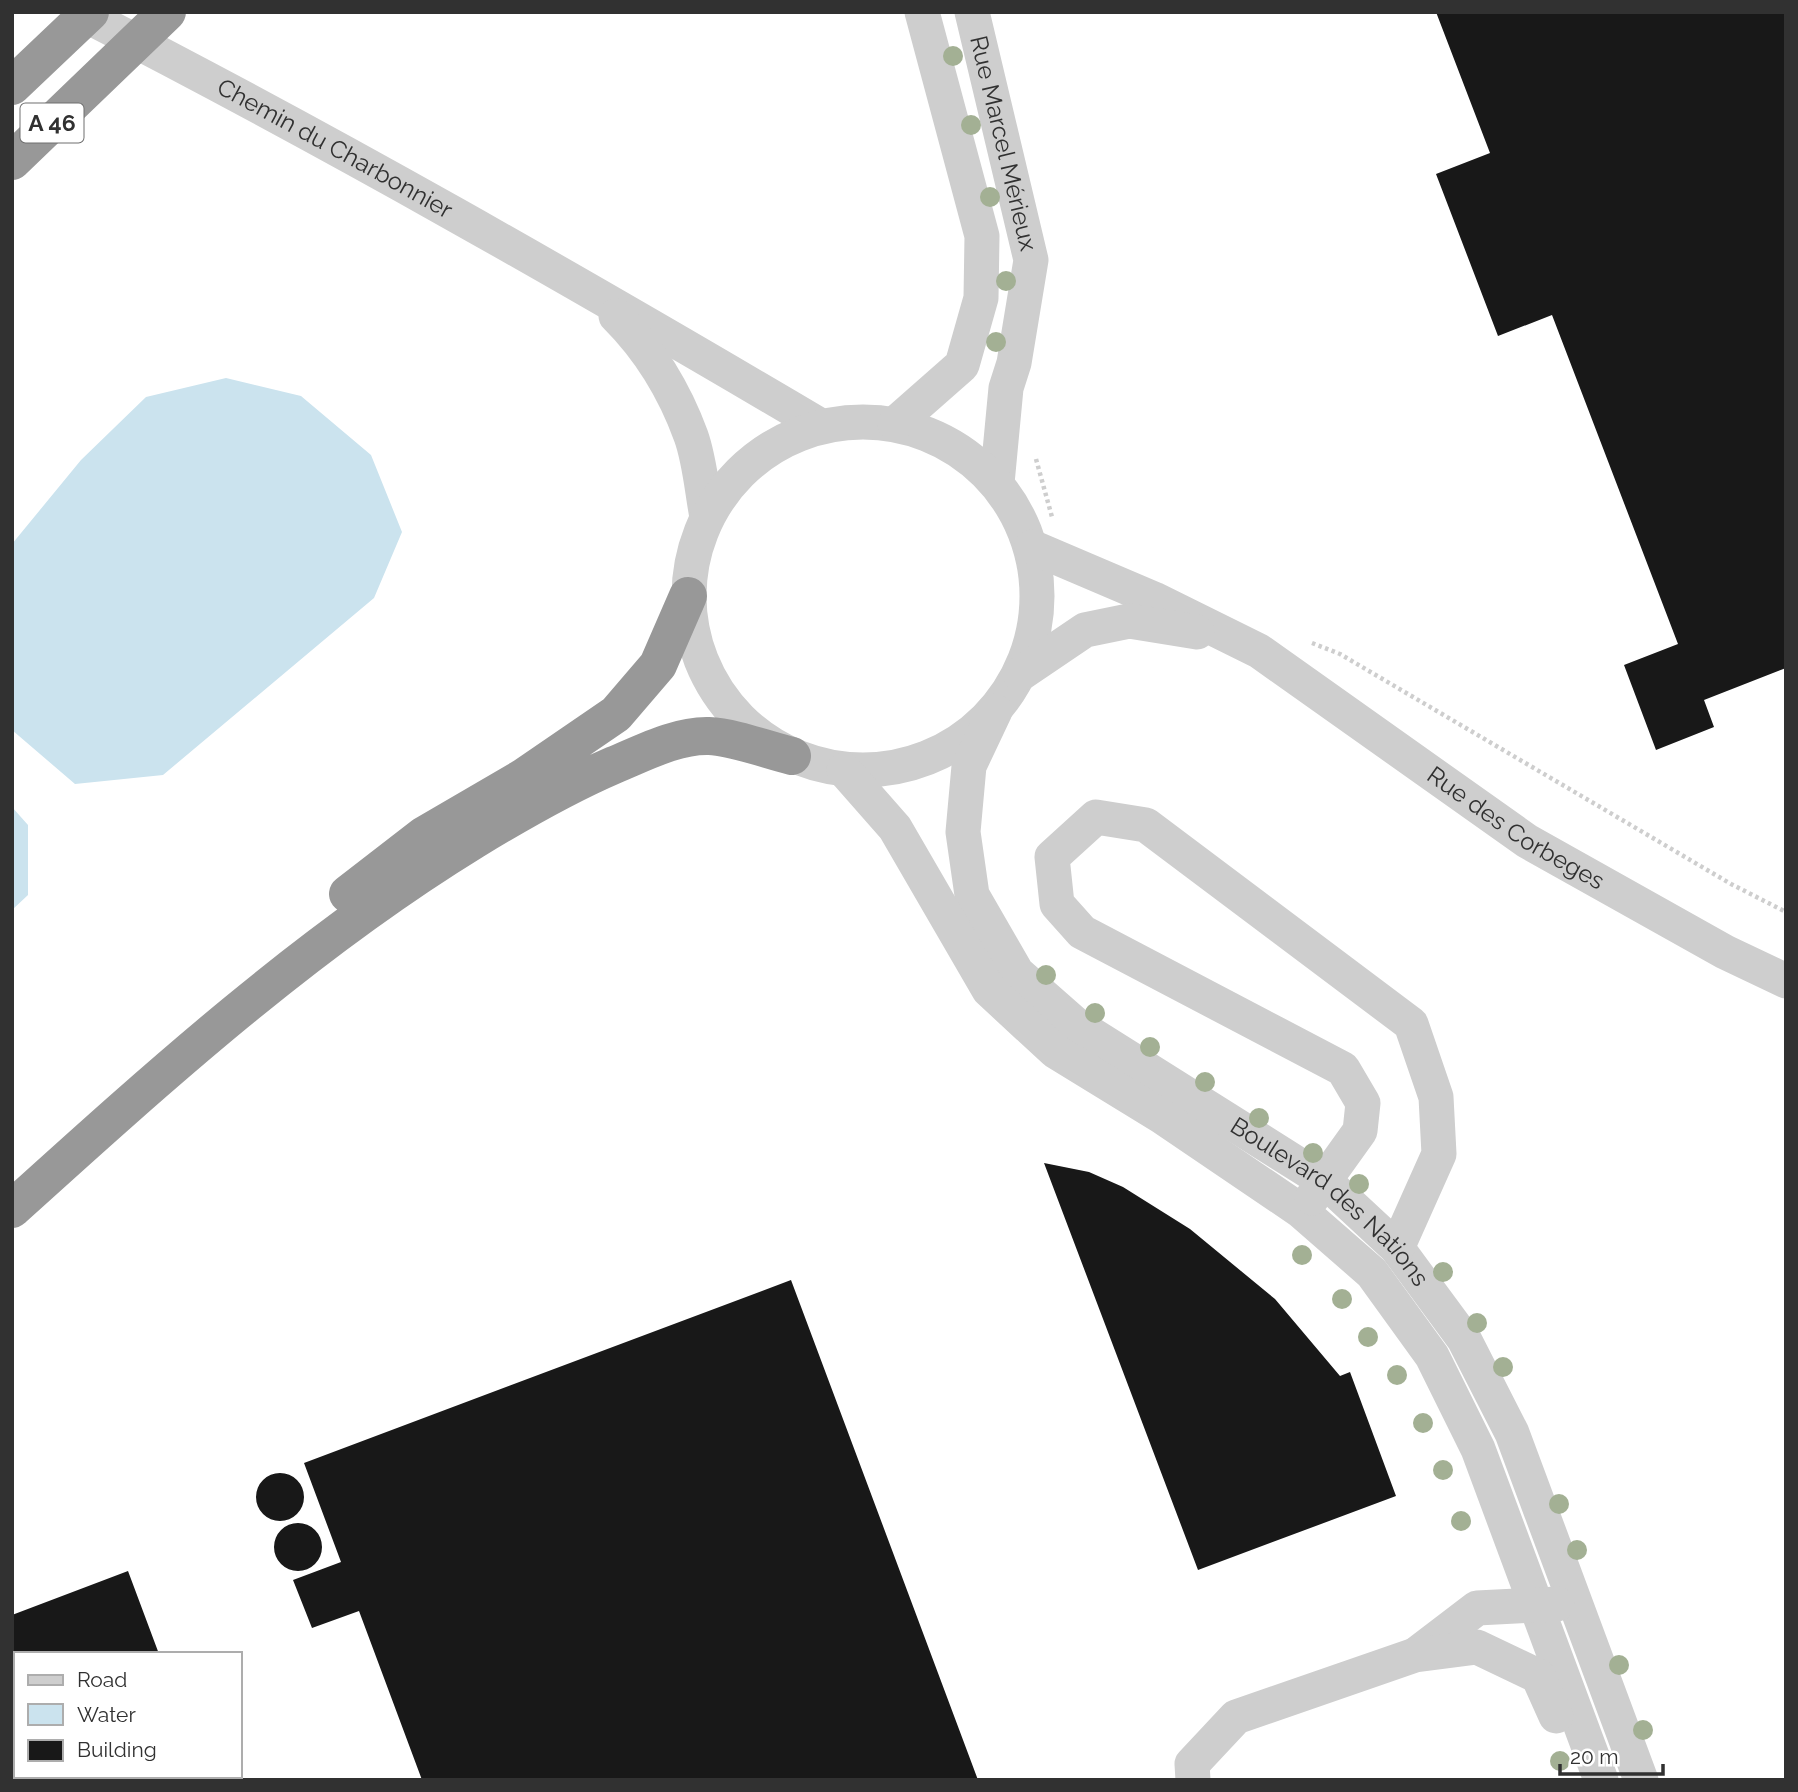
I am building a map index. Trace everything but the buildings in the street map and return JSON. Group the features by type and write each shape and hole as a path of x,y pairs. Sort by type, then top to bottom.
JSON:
{"highway":[{"path":"12,63 69,12"},
{"name":"A 46","path":"12,86 90,12"},
{"name":"A 46","path":"12,161 167,12"},
{"path":"12,1175 183,1027 423,835 524,777 615,714 658,664 688,596"},
{"path":"12,1209 200,1041 262,992 387,895 513,817 574,782 661,745 709,736 792,756"}],"street":[{"name":"Chemin du Charbonnier","path":"79,12 194,71 589,289 821,426"},
{"name":"Rue Marcel Mérieux","path":"895,424 962,365 981,299 982,236 922,12"},
{"name":"Rue Marcel Mérieux","path":"972,12 1031,260 1014,363 1006,388 997,483"},
{"name":"Chemin du Charbonnier","path":"589,289 636,335 667,383 691,438 708,517"},
{"path":"858,421 895,424 931,435 967,455 997,483 1018,513 1032,547 1038,590 1034,633 1020,674 995,711 964,739 926,758 886,769 844,770 792,756 757,735 728,707 713,685 693,636 688,596 693,555 708,517 736,476 775,445 821,426 858,421"},
{"name":"Rue des Corbeges","path":"1032,547 1154,599 1259,651 1527,841 1725,952 1786,981"},
{"name":"Rue des Corbeges","path":"1020,674 1085,630 1129,621 1193,630 1259,651"},
{"name":"Boulevard des Nations","path":"995,711 970,766 963,832 972,895 1017,973 1075,1024 1326,1182 1397,1248 1464,1339 1512,1433 1641,1780"},
{"name":"Boulevard des Nations","path":"844,770 895,828 989,990 1055,1051 1161,1116 1301,1212 1372,1273 1432,1356 1478,1449 1601,1780"},
{"path":"1301,1212 1326,1182 1360,1131 1363,1103 1343,1069 1082,932 1057,904 1052,857 1096,817 1146,825 1411,1024 1436,1097 1439,1154 1397,1248"},
{"path":"1415,1655 1477,1608 1559,1604 1624,1780"},
{"path":"1193,1780 1192,1764 1236,1717 1415,1655 1477,1647 1538,1676 1585,1780"}],"path":[{"path":"1033,448 1049,514 1058,524"},
{"path":"1303,640 1340,654 1731,884 1786,912"}],"water":[{"path":"226,378 301,396 371,455 402,532 374,598 163,775 75,784 12,730 12,544 81,460 146,397"},
{"path":"12,807 28,825 28,895 12,910"}]}
